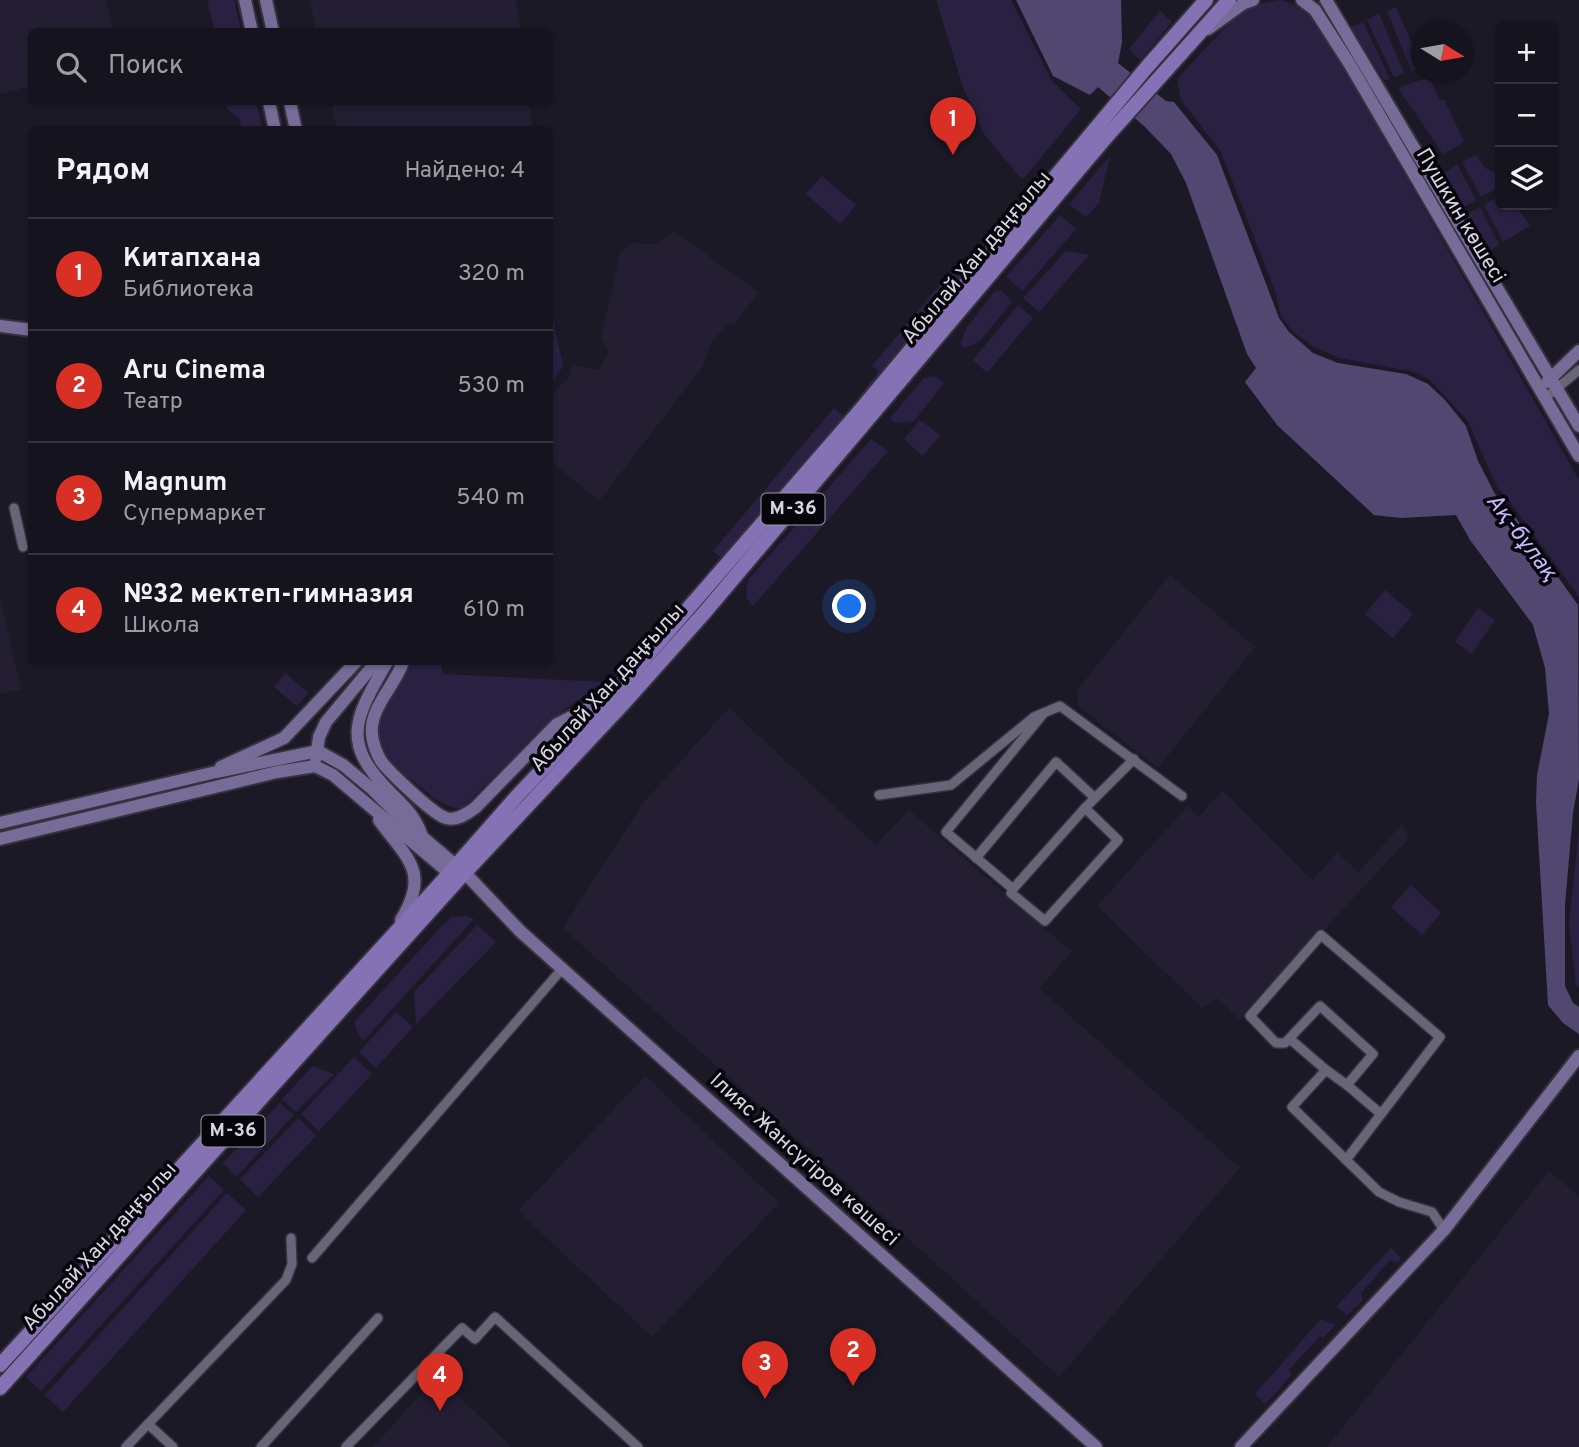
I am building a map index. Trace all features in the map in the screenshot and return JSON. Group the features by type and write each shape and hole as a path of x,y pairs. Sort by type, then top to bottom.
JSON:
{"main road":[{"path":"245,0 251,28"},
{"path":"266,0 272,28"},
{"name":"Абылай Хан даңғылы","path":"0,1365 375,955 622,705 725,590 1103,131 1147,67 1206,0"},
{"name":"Абылай Хан даңғылы","path":"0,1388 614,695 1103,131 1160,75 1229,0"},
{"path":"1193,40 1244,3 1253,0"},
{"path":"1291,0 1315,10"},
{"name":"Пушкин көшесі","path":"1302,0 1315,10 1349,62 1579,456"},
{"name":"Пушкин көшесі","path":"1328,1 1579,426"},
{"path":"270,105 274,126"},
{"path":"291,105 295,126"},
{"path":"0,326 28,330"},
{"path":"1543,393 1579,351"},
{"path":"216,772 227,763 284,738 353,665"},
{"path":"315,766 319,737 326,722 374,665"},
{"path":"385,665 361,708 358,728 360,750 377,778 417,819 423,836"},
{"path":"401,665 373,721 372,735 376,751 382,762 436,814 448,819 463,817 475,808 557,724 614,695"},
{"path":"0,823 318,751 343,765 423,836 457,872"},
{"path":"0,839 277,772 315,766 333,775 457,872"},
{"path":"369,805 407,855 415,882 409,908 375,955"},
{"name":"Ілияс Жансүгіров көшесі","path":"457,872 1096,1447"},
{"path":"1241,1447 1444,1230 1575,1061"}],"street":[{"path":"1553,383 1579,370"},
{"path":"14,508 23,547"},
{"path":"879,795 951,785 1034,718 1060,706 1182,796"},
{"path":"1013,889 946,832 1044,713"},
{"path":"1086,808 1118,840 1045,921 1011,893 1013,889 1086,808 1134,759"},
{"path":"976,858 1056,762 1096,798"},
{"path":"1346,1160 1440,1037 1321,935 1250,1016 1276,1043 1285,1043 1320,1006 1373,1054 1347,1085"},
{"path":"312,1258 562,969"},
{"path":"1290,1039 1381,1114"},
{"path":"1326,1070 1292,1107 1379,1192 1399,1202 1432,1212 1444,1230"},
{"path":"126,1447 286,1280 292,1264 291,1238"},
{"path":"346,1447 462,1328 475,1339 495,1317 638,1447"},
{"path":"261,1447 378,1318"},
{"path":"148,1424 173,1447"}],"shaded area":[{"path":"0,0 106,0 112,28 28,28 28,87 0,94"},
{"path":"207,0 234,0 240,28 214,28"},
{"path":"310,0 516,0 520,28 315,28"},
{"path":"936,0 1011,0 1051,80 1081,109 1024,178 1018,175 984,134 963,87"},
{"path":"1281,0 1312,12 1579,480 1579,597 1497,487 1467,420 1430,380 1415,372 1339,358 1314,347 1293,332 1281,316 1275,291 1221,152 1181,100 1177,79 1245,6"},
{"path":"1396,7 1411,42 1411,70 1387,11"},
{"path":"1160,11 1172,22 1140,60 1129,49"},
{"path":"1379,14 1404,73 1394,77 1367,20"},
{"path":"1363,22 1390,79 1384,80 1351,27"},
{"path":"1411,83 1432,84 1440,100 1444,99 1464,142 1443,154 1398,88"},
{"path":"226,105 257,105 262,126 241,126 239,118 227,109"},
{"path":"332,105 529,105 533,126 336,126"},
{"path":"1476,155 1485,168 1495,173 1495,189 1481,197 1462,162"},
{"path":"1110,156 1099,203 1086,217 1069,204"},
{"path":"1457,164 1476,200 1460,209 1441,176"},
{"path":"822,176 856,205 840,224 806,194"},
{"path":"1495,198 1495,210 1519,210 1530,226 1503,242 1484,205"},
{"path":"1480,207 1499,245 1487,252 1465,215"},
{"path":"1060,215 1076,229 1022,291 1006,277"},
{"path":"674,231 758,292 736,323 728,324 711,342 703,366 599,501 553,463 553,395 570,375 572,365 598,370 610,352 601,338 620,254 630,243 656,244"},
{"path":"1066,251 1089,255 1039,312 1023,298"},
{"path":"961,259 972,267 866,398 861,394 879,371 872,366"},
{"path":"995,291 1002,291 1012,302 980,341 965,348 960,344 967,327"},
{"path":"1018,305 1033,318 987,373 973,360"},
{"path":"553,320 563,366 553,381"},
{"path":"934,376 944,383 914,421 895,423 890,418 924,378"},
{"path":"834,408 847,419 727,558 721,558 713,551"},
{"path":"920,420 940,435 923,456 904,439"},
{"path":"871,439 888,451 753,606 746,597 748,580"},
{"path":"1170,575 1255,647 1158,768 1078,706 1078,689"},
{"path":"1385,590 1413,614 1393,638 1365,614"},
{"path":"0,597 21,689 0,694"},
{"path":"1478,608 1495,620 1472,654 1455,642"},
{"path":"411,665 441,665 443,674 605,682 563,710 461,809 436,799 385,757 380,744 381,719 398,683"},
{"path":"285,673 308,693 297,706 274,687"},
{"path":"729,708 876,845 909,810 1072,952 1039,988 1240,1168 1059,1377 563,928 643,803"},
{"path":"1223,791 1313,880 1337,853 1359,872 1402,824 1409,838 1240,1020 1217,998 1202,1008 1097,906 1188,806 1199,816"},
{"path":"1579,830 1579,988 1576,985 1569,924"},
{"path":"1411,885 1441,913 1422,935 1391,907"},
{"path":"466,916 474,919 364,1040 357,1032 355,1021 440,928 452,917"},
{"path":"477,925 496,942 416,1024 414,992"},
{"path":"396,1012 413,1027 376,1068 359,1052"},
{"path":"354,1057 372,1074 319,1131 301,1114"},
{"path":"313,1066 334,1074 296,1112 282,1099"},
{"path":"645,1076 779,1203 652,1337 518,1211"},
{"path":"280,1103 294,1115 236,1177 223,1163"},
{"path":"298,1118 316,1136 258,1197 240,1179"},
{"path":"1549,1171 1579,1196 1579,1447 1327,1447"},
{"path":"209,1176 224,1190 41,1391 26,1377"},
{"path":"227,1193 246,1210 63,1412 45,1395"},
{"path":"1391,1248 1401,1258 1397,1263 1390,1260 1361,1293 1363,1300 1347,1315 1336,1307"},
{"path":"1321,1319 1335,1325 1323,1338 1320,1336 1289,1370 1292,1375 1265,1404 1255,1394"},
{"path":"437,1376 512,1447 373,1447"}],"water":[{"name":"Ақ-бұлақ","path":"1016,0 1121,0 1122,42 1118,63 1166,101 1174,102 1217,155 1279,318 1289,332 1313,353 1338,363 1406,374 1428,384 1445,400 1466,426 1478,461 1495,494 1515,517 1578,605 1579,779 1573,813 1565,905 1565,986 1573,1003 1579,1007 1579,1034 1563,1023 1548,1005 1536,802 1537,775 1549,714 1545,668 1533,625 1470,540 1456,515 1401,518 1374,515 1277,425 1245,382 1256,368 1247,354 1186,183 1171,154 1144,126 1098,87 1090,95 1053,76"}],"place":[{"name":"Китапхана","path":"953,155"},
{"name":"Aru Cinema","path":"853,1386"},
{"name":"Magnum","path":"765,1399"},
{"name":"№32 мектеп-гимназия","path":"440,1411"}]}
